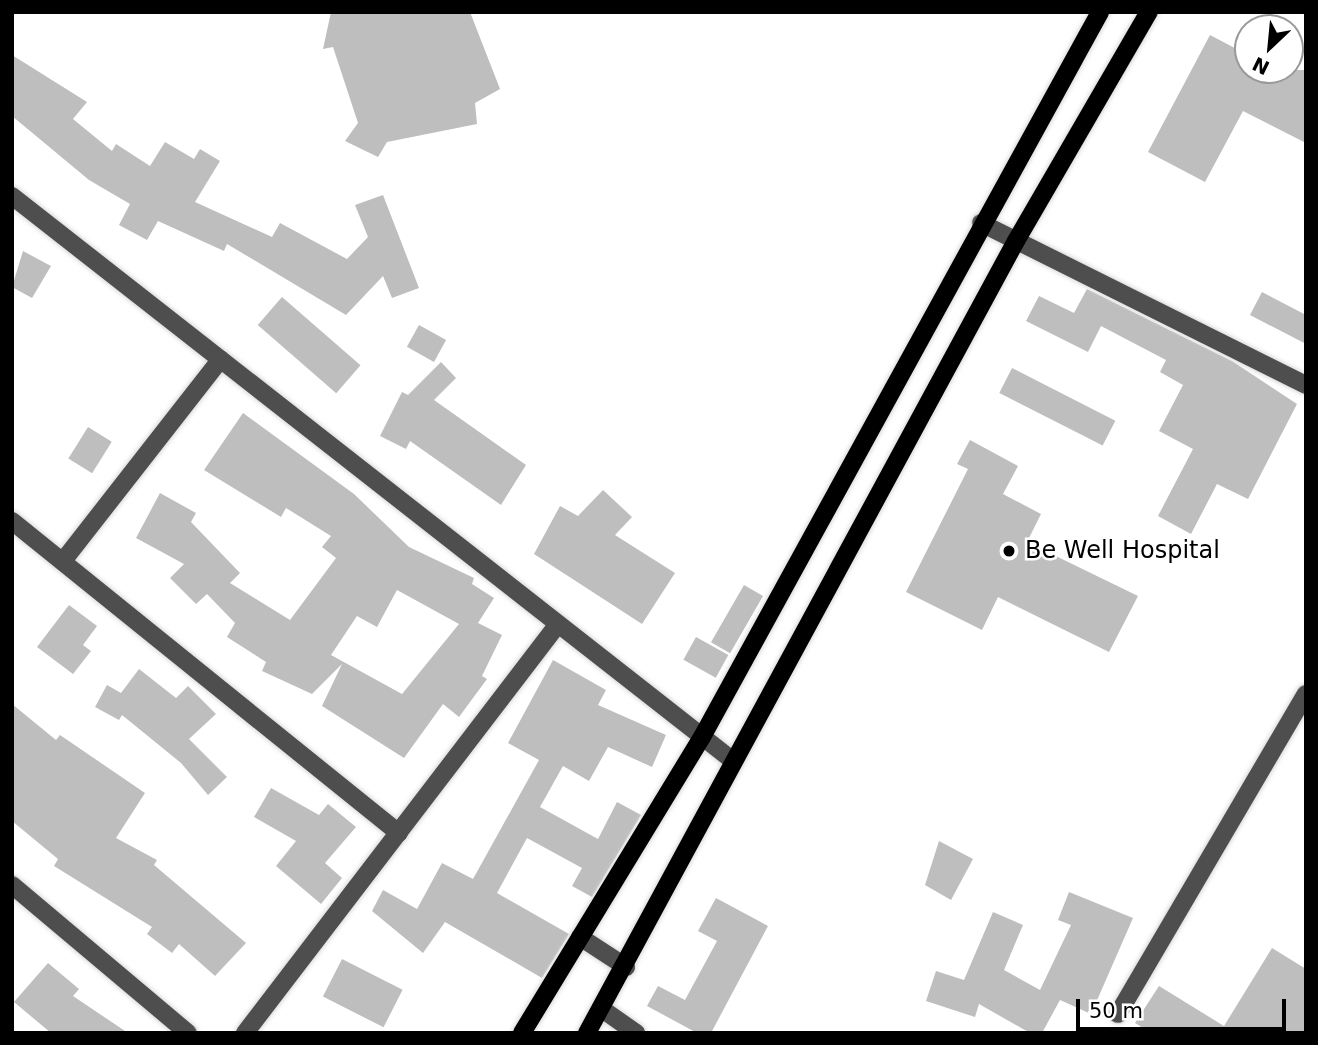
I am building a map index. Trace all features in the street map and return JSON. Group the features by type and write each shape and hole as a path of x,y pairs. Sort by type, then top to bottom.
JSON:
{"main road":[{"path":"522,1033 702,737 981,223 1100,12"},
{"path":"587,1033 626,967 732,760 1016,241 1149,12"}],"street":[{"path":"12,196 732,760"},
{"path":"981,223 1306,385"},
{"path":"63,561 220,359"},
{"path":"12,521 398,833"},
{"path":"245,1033 558,624"},
{"path":"1118,1014 1306,694"},
{"path":"12,885 188,1033"},
{"path":"580,937 626,967"},
{"path":"602,1009 636,1033"}],"building":[{"path":"331,12 470,12 500,89 475,103 477,124 387,142 378,157 345,141 358,123 333,47 323,49"},
{"path":"1210,35 1234,48 1234,84 1304,84 1306,70 1306,143 1243,111 1205,182 1148,152"},
{"path":"12,55 87,102 73,119 112,151 116,144 150,166 165,142 194,159 200,149 220,161 195,202 272,237 280,223 347,259 368,237 355,205 383,195 419,288 392,298 383,276 346,315 227,244 224,251 158,221 147,240 119,225 130,204 89,180 12,116"},
{"path":"23,251 51,266 32,298 12,287"},
{"path":"1087,289 1232,361 1297,404 1248,499 1217,484 1191,534 1158,516 1193,449 1159,431 1183,385 1160,372 1166,360 1101,326 1088,352 1026,321 1039,296 1074,313"},
{"path":"1262,292 1306,315 1306,344 1250,315"},
{"path":"282,297 360,365 336,393 258,325"},
{"path":"419,325 446,340 434,362 407,347"},
{"path":"441,362 456,378 434,400 526,465 501,505 410,441 406,449 380,436 402,392 408,395"},
{"path":"1012,368 1115,421 1103,446 999,393"},
{"path":"243,413 354,494 409,547 474,578 472,584 494,598 478,623 502,635 482,676 487,679 459,717 443,704 404,758 322,706 342,664 312,694 262,671 266,662 227,637 235,623 207,594 196,604 170,578 184,564 136,538 160,493 196,513 191,522 240,573 230,583 290,620 336,558 322,547 331,536 286,508 281,517 204,470","holes":["397,590 459,624 402,694 331,655 357,616 377,627"]},
{"path":"88,427 112,442 92,473 68,458"},
{"path":"970,440 1018,466 1003,494 1041,514 1027,542 1138,596 1109,652 998,597 982,630 906,592 968,469 957,464"},
{"path":"603,490 632,517 615,535 675,573 642,624 534,554 560,506 578,516"},
{"path":"744,585 763,596 730,653 711,642"},
{"path":"69,605 97,626 83,645 91,651 73,674 37,647"},
{"path":"696,637 728,655 716,678 683,660"},
{"path":"553,660 606,690 598,705 666,735 652,767 608,747 589,781 563,766 540,807 598,839 617,802 641,815 592,897 572,886 582,868 527,838 497,893 569,934 542,978 445,922 423,953 372,911 383,890 417,909 442,863 473,879 539,760 508,743"},
{"path":"139,669 176,698 188,686 216,714 189,739 227,777 208,795 181,763 122,715 119,720 95,707 107,685 121,693"},
{"path":"12,704 56,740 60,735 145,793 116,838 157,860 154,865 246,943 215,976 179,944 172,953 147,934 152,927 54,866 58,859 12,821"},
{"path":"271,788 319,815 328,804 356,827 325,863 342,878 321,904 276,866 296,841 254,817"},
{"path":"939,841 973,859 951,900 925,885"},
{"path":"1069,892 1133,918 1091,1014 1060,1000 1042,1033 1030,1033 979,1004 975,1017 926,1001 936,971 964,980 993,912 1023,925 1004,970 1040,990 1071,925 1058,920"},
{"path":"716,898 768,926 711,1033 697,1033 647,1006 658,986 685,1000 717,941 698,931"},
{"path":"1272,948 1306,969 1306,1033 1151,1033 1135,1023 1159,986 1224,1026"},
{"path":"342,959 403,990 384,1027 323,996"},
{"path":"48,963 79,989 73,996 128,1033 51,1033 14,1002"}],"place":[{"name":"Be Well Hospital","path":"1009,551"}]}
